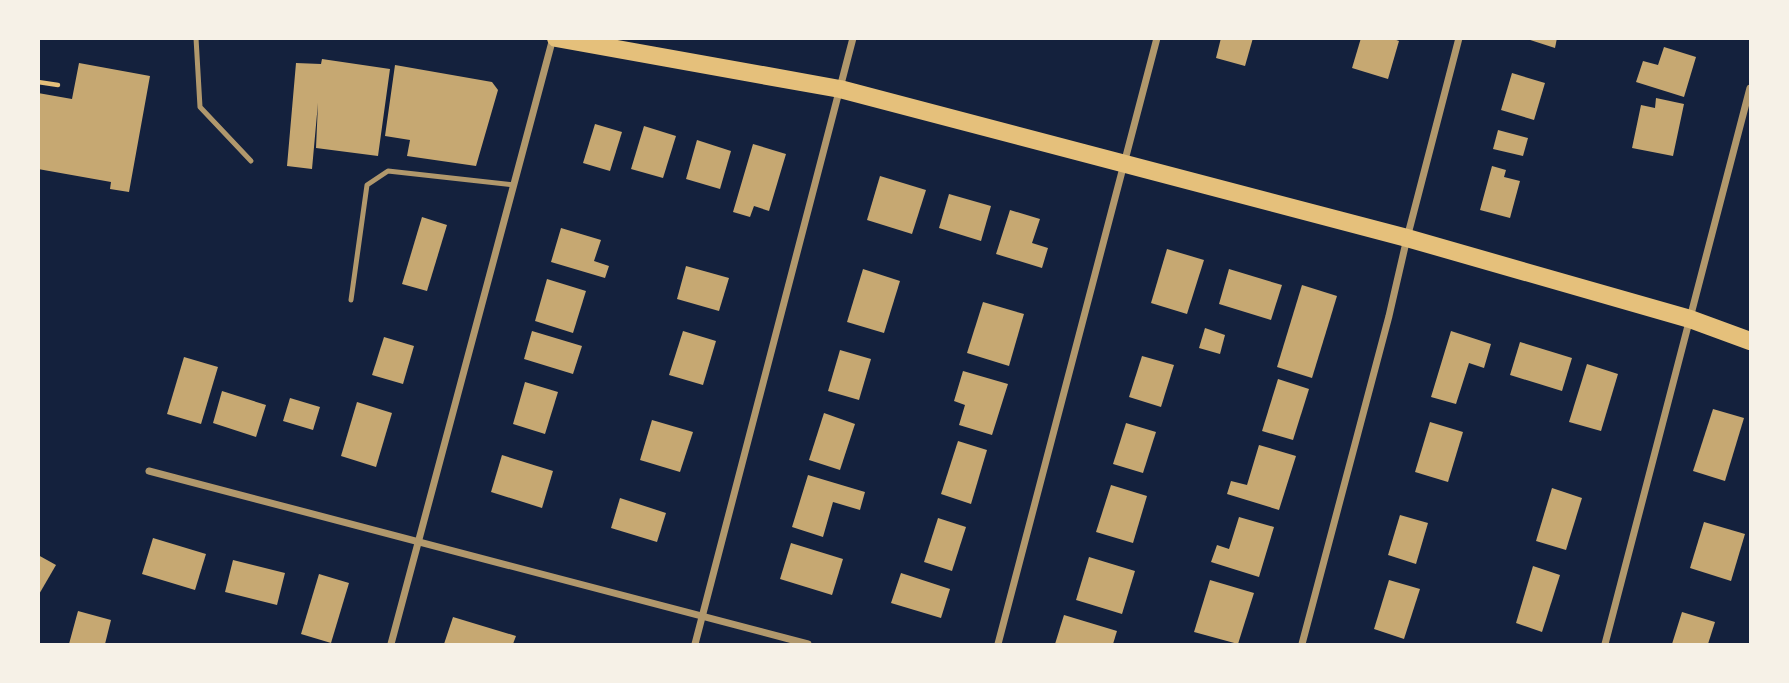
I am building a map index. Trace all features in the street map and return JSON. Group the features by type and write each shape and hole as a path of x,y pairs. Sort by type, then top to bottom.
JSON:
{"main road":[{"path":"554,38 839,89 1406,238 1690,320 1751,341"}],"street":[{"path":"391,645 554,38"},
{"path":"695,645 853,38"},
{"path":"998,645 1157,38"},
{"path":"1302,645 1389,316 1406,238 1458,38"},
{"path":"1605,645 1751,88"},
{"path":"149,471 808,645"}],"lane":[{"path":"196,38 194,48 200,107 251,161"},
{"path":"351,300 367,185 388,172 514,185"}],"path":[{"path":"38,82 58,85"}],"building":[{"path":"1221,38 1253,38 1245,66 1216,58"},
{"path":"1361,38 1391,38 1399,41 1388,79 1352,68"},
{"path":"1524,38 1557,38 1555,48"},
{"path":"1664,47 1696,57 1684,97 1636,82 1643,61 1658,65"},
{"path":"322,59 390,69 378,156 316,148 318,103 312,169 287,166 296,63 321,64"},
{"path":"79,63 150,76 129,192 110,189 111,182 38,169 38,93 72,99"},
{"path":"395,65 492,82 498,90 476,166 407,156 410,140 385,136"},
{"path":"1512,73 1545,83 1534,120 1501,110"},
{"path":"1656,98 1684,104 1673,156 1632,148 1641,105 1655,108"},
{"path":"595,124 622,132 610,171 583,163"},
{"path":"644,126 676,136 663,178 631,169"},
{"path":"1498,130 1528,138 1523,156 1493,149"},
{"path":"697,140 731,151 720,189 686,179"},
{"path":"753,144 786,154 769,211 754,206 750,217 733,212"},
{"path":"1492,166 1506,170 1504,177 1520,181 1510,218 1480,210"},
{"path":"880,176 926,190 912,234 867,220"},
{"path":"949,194 991,206 981,241 939,228"},
{"path":"1010,210 1040,219 1032,243 1048,248 1042,268 996,254"},
{"path":"422,217 447,225 427,291 402,284"},
{"path":"561,228 601,240 594,261 609,266 605,278 551,262"},
{"path":"1167,249 1204,260 1187,314 1151,303"},
{"path":"686,266 729,278 719,311 677,299"},
{"path":"863,269 900,281 884,333 847,322"},
{"path":"1229,269 1282,285 1271,320 1219,304"},
{"path":"547,279 586,291 573,333 535,321"},
{"path":"1302,285 1337,296 1312,378 1277,367"},
{"path":"983,302 1024,314 1009,366 967,353"},
{"path":"1205,328 1225,335 1220,354 1199,348"},
{"path":"532,331 582,346 573,374 524,359"},
{"path":"683,331 716,341 703,385 669,375"},
{"path":"1451,331 1491,344 1484,368 1469,363 1456,404 1431,397"},
{"path":"384,337 414,346 403,384 372,375"},
{"path":"1520,342 1572,358 1562,391 1510,375"},
{"path":"840,350 871,359 859,400 828,391"},
{"path":"1142,356 1174,365 1161,407 1129,397"},
{"path":"184,357 218,367 201,424 167,414"},
{"path":"1587,364 1618,374 1601,431 1569,422"},
{"path":"963,371 1008,384 992,435 959,425 965,405 954,401"},
{"path":"1278,379 1309,389 1293,440 1262,431"},
{"path":"525,382 558,392 545,434 513,424"},
{"path":"222,391 266,405 256,437 213,423"},
{"path":"290,398 320,407 313,430 283,421"},
{"path":"357,402 392,413 376,467 341,456"},
{"path":"1713,409 1744,418 1725,481 1693,471"},
{"path":"824,413 855,424 840,470 809,460"},
{"path":"652,420 693,432 680,472 640,460"},
{"path":"1430,422 1463,432 1448,482 1415,472"},
{"path":"1126,423 1156,432 1143,473 1113,464"},
{"path":"958,441 987,450 971,504 941,494"},
{"path":"1259,445 1296,456 1279,510 1227,494 1231,481 1247,485"},
{"path":"502,455 553,471 542,508 491,492"},
{"path":"808,475 865,492 860,510 833,502 823,537 792,527"},
{"path":"1111,485 1147,496 1133,543 1096,532"},
{"path":"1552,488 1582,498 1566,550 1536,541"},
{"path":"620,498 666,513 657,542 611,528"},
{"path":"1400,515 1428,523 1416,564 1388,555"},
{"path":"1239,517 1274,527 1259,577 1211,562 1217,545 1229,549"},
{"path":"938,518 966,527 952,571 924,562"},
{"path":"1704,522 1745,534 1731,581 1690,568"},
{"path":"153,538 206,554 195,590 142,574"},
{"path":"791,543 843,559 832,595 780,579"},
{"path":"38,555 56,565 38,596"},
{"path":"1089,557 1135,571 1122,614 1076,600"},
{"path":"233,560 285,573 277,605 225,592"},
{"path":"1533,566 1560,575 1542,632 1516,623"},
{"path":"901,573 950,589 941,618 891,603"},
{"path":"319,574 349,583 331,643 301,634"},
{"path":"1210,580 1254,593 1238,644 1194,632"},
{"path":"1389,580 1420,589 1404,639 1374,629"},
{"path":"78,611 111,620 105,644 69,644"},
{"path":"1682,612 1715,622 1708,644 1672,644"},
{"path":"1064,615 1117,631 1113,644 1055,644"},
{"path":"453,617 516,636 513,644 444,644"}]}
